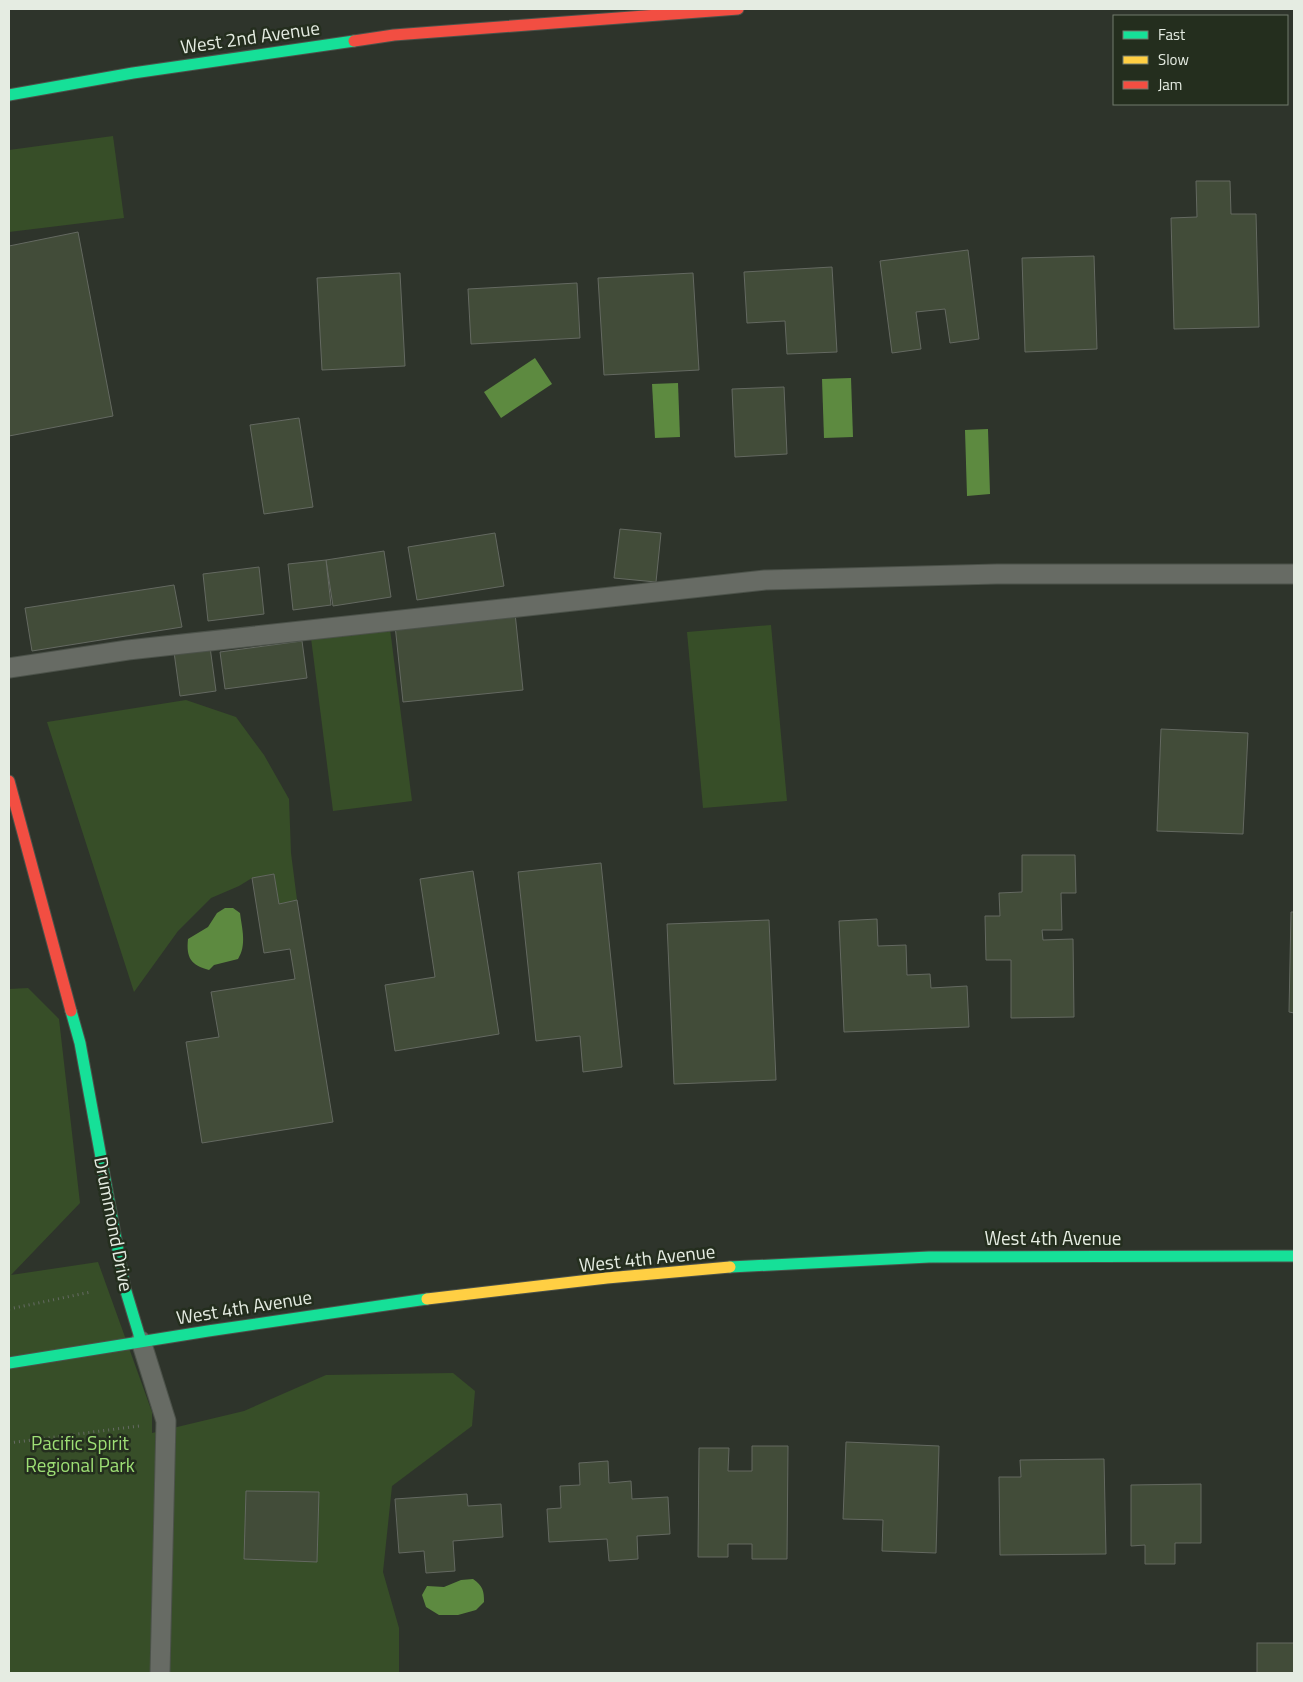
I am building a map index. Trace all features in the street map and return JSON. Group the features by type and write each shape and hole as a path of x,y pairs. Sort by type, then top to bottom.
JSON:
{"street":[{"name":"West 2nd Avenue","path":"9,95 133,72 385,36 738,9"},
{"name":"Drummond Drive","path":"9,781 80,1043 125,1288 141,1341"},
{"name":"West 4th Avenue","path":"9,1362 367,1306 677,1271 952,1255 1294,1256"}],"lane":[{"path":"9,668 128,650 765,580 997,574 1294,574"},
{"name":"Drummond Drive","path":"141,1341 166,1421 160,1673"}],"path":[{"path":"9,1309 91,1292"},
{"path":"9,1442 139,1426"}],"green space":[{"path":"113,136 124,218 9,232 9,150"},
{"path":"771,625 787,801 703,808 687,632"},
{"path":"390,629 412,801 333,811 311,638"},
{"path":"186,700 236,717 264,755 289,799 291,853 297,900 279,904 274,874 252,878 211,898 178,931 134,992 47,722"},
{"name":"Pacific Spirit Regional Park","path":"28,988 59,1019 80,1203 11,1275 98,1262 152,1412 152,1433 244,1411 326,1375 453,1373 475,1391 472,1426 392,1486 383,1572 399,1628 399,1673 9,1673 9,989"}],"shaded area":[{"path":"535,358 552,384 501,418 484,392"},
{"path":"851,378 853,437 824,438 822,379"},
{"path":"678,383 680,437 655,438 652,384"},
{"path":"988,429 990,494 967,496 965,430"},
{"path":"225,908 233,908 240,913 243,937 241,954 238,959 214,965 209,970 198,966 191,960 188,951 188,939 208,927 217,913"},
{"path":"473,1579 481,1586 484,1595 484,1602 476,1610 458,1615 439,1615 426,1607 422,1595 427,1586 444,1587 461,1580"}],"building":[{"path":"1196,181 1230,181 1231,214 1256,214 1259,327 1174,329 1171,218 1197,217"},
{"path":"78,232 113,416 9,436 9,246"},
{"path":"968,250 979,339 950,343 945,309 916,312 921,349 892,353 880,261"},
{"path":"1094,256 1097,349 1025,352 1022,258"},
{"path":"832,267 837,352 787,354 785,321 747,323 744,272"},
{"path":"400,273 405,366 322,370 317,278"},
{"path":"693,273 699,370 604,375 598,278"},
{"path":"577,283 580,338 471,344 468,289"},
{"path":"784,387 787,454 735,457 732,389"},
{"path":"299,418 313,507 264,514 250,425"},
{"path":"620,529 661,533 656,582 614,578"},
{"path":"495,533 504,586 417,600 408,547"},
{"path":"384,551 391,597 333,606 326,560"},
{"path":"326,560 331,605 293,610 288,564"},
{"path":"259,567 264,614 208,621 203,574"},
{"path":"174,585 182,627 32,651 25,608"},
{"path":"515,613 523,690 403,702 395,625"},
{"path":"302,641 307,678 225,689 220,652"},
{"path":"210,647 216,691 180,696 174,652"},
{"path":"1161,729 1248,733 1243,834 1157,831"},
{"path":"1022,855 1075,855 1076,893 1061,893 1062,930 1042,930 1043,940 1073,939 1074,1017 1011,1018 1011,960 986,960 985,916 1000,916 999,893 1022,892"},
{"path":"601,863 622,1067 583,1072 580,1036 536,1041 518,872"},
{"path":"473,871 499,1034 395,1051 385,985 435,977 420,879"},
{"path":"274,874 279,904 297,900 333,1122 202,1143 186,1042 219,1037 211,992 295,979 290,949 264,953 252,878"},
{"path":"1291,912 1294,912 1294,1013 1289,1012"},
{"path":"877,919 878,946 906,945 907,975 930,974 931,988 967,986 969,1027 844,1032 839,921"},
{"path":"769,920 776,1080 674,1084 667,924"},
{"path":"846,1442 939,1446 936,1553 882,1551 883,1520 843,1519"},
{"path":"752,1446 788,1446 787,1559 752,1559 752,1544 728,1544 728,1557 698,1557 699,1448 729,1448 728,1471 752,1471"},
{"path":"1104,1459 1106,1554 1000,1555 999,1477 1021,1477 1020,1460"},
{"path":"608,1461 609,1483 631,1481 632,1499 668,1497 670,1534 637,1536 638,1559 609,1561 607,1539 549,1542 547,1509 561,1508 560,1486 580,1485 579,1463"},
{"path":"1201,1484 1201,1543 1175,1543 1175,1564 1145,1564 1145,1545 1131,1546 1131,1485"},
{"path":"246,1491 319,1492 317,1562 244,1559"},
{"path":"467,1494 468,1506 501,1504 503,1537 453,1541 455,1571 426,1573 424,1551 399,1553 395,1499"},
{"path":"1257,1643 1294,1643 1294,1673 1257,1673"}],"traffic: fast":[{"path":"9,95 133,73 354,41"},
{"path":"71,1011 80,1043 125,1288 141,1341"},
{"path":"730,1267 929,1257 1294,1256"},
{"path":"9,1363 208,1331 427,1299"}],"traffic: slow":[{"path":"427,1299 607,1278 730,1267"}],"traffic: jam":[{"path":"354,41 394,35 738,9"},
{"path":"9,781 71,1011"}]}
